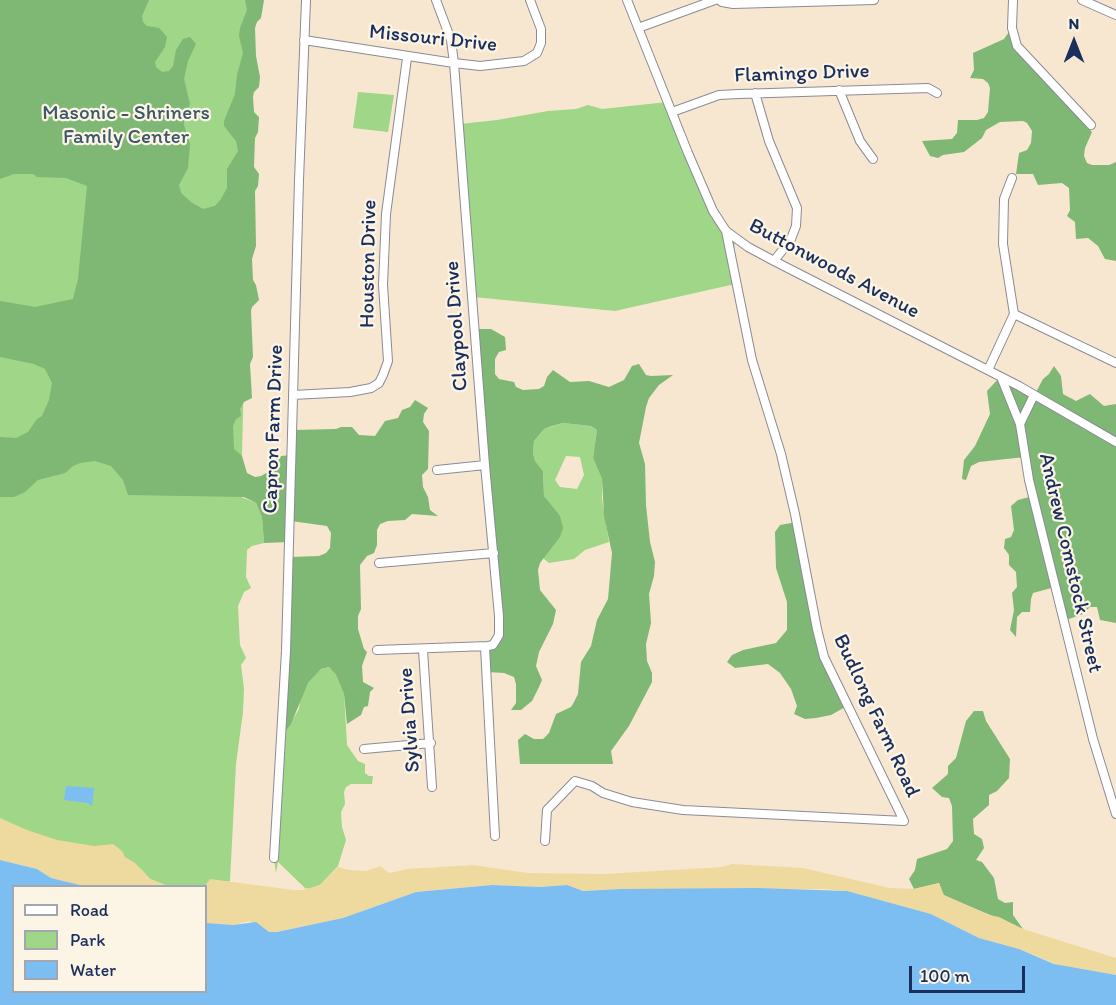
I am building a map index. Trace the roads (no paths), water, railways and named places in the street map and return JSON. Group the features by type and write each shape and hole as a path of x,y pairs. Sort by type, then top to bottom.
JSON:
{"street":[{"name":"Capron Farm Drive","path":"274,858 286,651 306,0"},
{"name":"Claypool Drive","path":"436,0 451,40 454,63 499,616 499,635 493,645 487,646 490,764 495,836"},
{"name":"Missouri Drive","path":"304,40 407,58 454,63 499,65 524,61 537,53 541,43 541,29 530,0"},
{"name":"Buttonwoods Avenue","path":"627,0 713,211 726,231 774,261 988,370 1116,442"},
{"path":"638,28 717,0 725,3 753,4 874,0"},
{"path":"1013,0 1011,28 1017,46 1091,125"},
{"path":"1082,0 1116,15"},
{"name":"Houston Drive","path":"293,395 350,392 371,388 379,383 388,361 383,285 386,214 407,58"},
{"name":"Flamingo Drive","path":"672,112 719,95 928,88 937,93"},
{"path":"839,90 860,141 873,159"},
{"path":"755,93 770,141 797,208 796,226 791,239 774,261"},
{"path":"988,370 1014,314 1003,244 1004,199 1012,178"},
{"name":"Budlong Farm Road","path":"545,841 547,810 575,781 632,802 683,810 904,821 824,657 816,629 795,514 781,454 752,360 726,231"},
{"path":"1014,314 1116,363"},
{"name":"Andrew Comstock Street","path":"1001,377 1020,424 1029,480 1093,739 1116,814"},
{"path":"1020,424 1034,395"},
{"path":"436,470 485,465"},
{"path":"379,563 494,553"},
{"path":"377,650 487,646"},
{"name":"Sylvia Drive","path":"423,650 432,787"},
{"path":"364,749 430,743"}],"water":[{"path":"66,786 94,788 92,806 88,803 64,800"},
{"path":"0,860 37,869 51,878 80,885 12,885 12,993 207,993 207,923 233,925 256,922 269,932 277,932 343,918 416,892 492,885 540,887 567,885 583,891 757,888 847,891 931,914 979,938 1019,949 1054,964 1116,975 1116,1005 0,1005"}],"park label":[{"name":"Masonic - Shriners Family Center","path":"126,126"}]}
